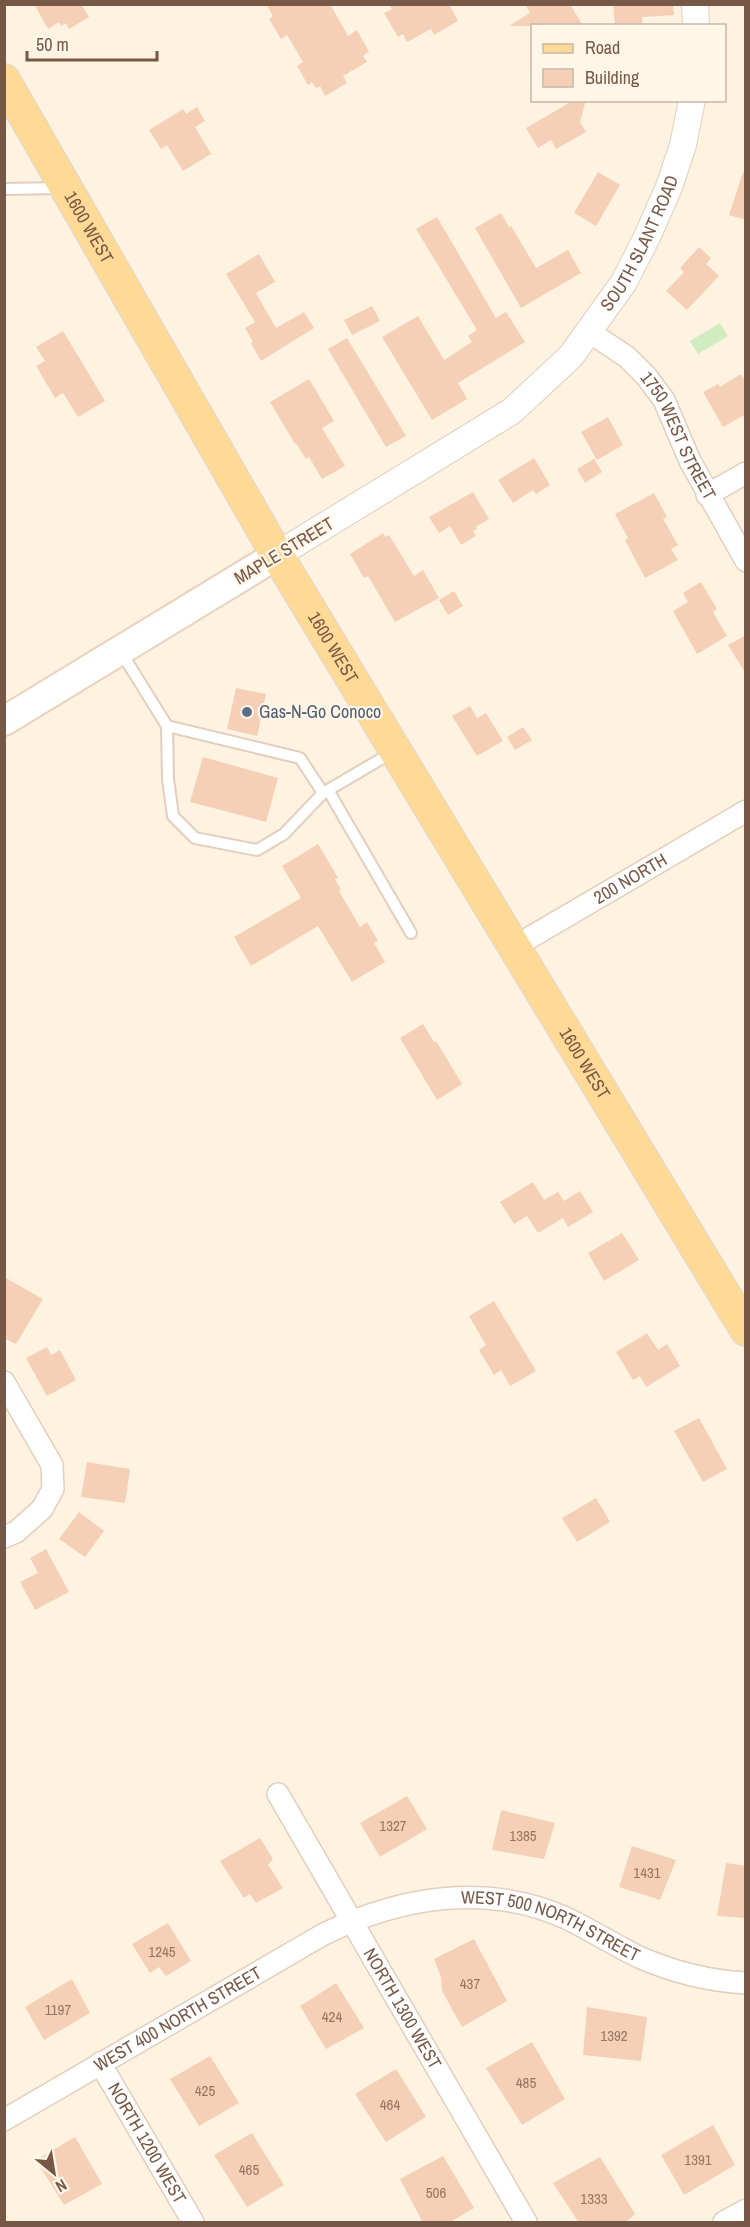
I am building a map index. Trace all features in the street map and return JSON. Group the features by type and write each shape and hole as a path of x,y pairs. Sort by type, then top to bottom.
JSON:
{"main road":[{"name":"1600 WEST","path":"4,80 278,555 746,1330"},
{"name":"MAPLE STREET","path":"4,721 278,555"}],"street":[{"path":"695,4 696,24"},
{"name":"SOUTH SLANT ROAD","path":"556,371 571,356 624,282 647,237 669,187 683,145 692,102"},
{"name":"1750 WEST STREET","path":"588,331 627,357 646,376 664,400 707,495 746,561"},
{"name":"MAPLE STREET","path":"278,555 512,411 556,371"},
{"path":"707,495 746,473"},
{"name":"200 NORTH","path":"514,947 746,811"},
{"path":"4,1382 52,1465 53,1489 42,1509 16,1532 4,1537"},
{"name":"NORTH 1300 WEST","path":"278,1794 526,2223"},
{"name":"WEST 500 NORTH STREET","path":"352,1921 391,1907 418,1901 465,1896 504,1899 567,1918 639,1957 664,1967 710,1979 746,1983"},
{"name":"WEST 400 NORTH STREET","path":"4,2120 324,1934 352,1921"},
{"name":"NORTH 1200 WEST","path":"100,2063 193,2223"},
{"path":"724,2223 746,2210"}],"lane":[{"path":"4,189 67,188"},
{"path":"120,651 167,726 168,779 173,816 195,838 257,850 284,834 326,791 395,750"},
{"path":"167,726 300,758 326,791 411,933"}],"green space":[{"path":"720,323 728,336 698,354 690,341"}],"building":[{"path":"34,4 81,4 89,17 69,29 66,23 61,26 59,22 48,29"},
{"path":"266,4 330,4 348,36 357,30 369,52 363,56 367,62 343,76 347,83 325,96 320,86 316,88 312,82 308,85 297,66 303,62 287,35 281,39 269,19 273,16"},
{"path":"389,4 449,4 458,21 434,35 431,29 407,42 403,34 398,37 384,13 392,9"},
{"path":"525,4 570,4 582,24 509,26 530,13"},
{"path":"613,4 673,4 674,15 642,17 643,24 615,24"},
{"path":"571,102 585,102 580,122 586,132 556,149 551,140 538,148 526,128"},
{"path":"197,107 205,121 195,127 211,154 183,171 167,145 161,149 149,130 183,109 186,114"},
{"path":"598,172 620,185 596,226 574,213"},
{"path":"743,172 746,173 746,220 729,215"},
{"path":"501,213 536,268 568,250 581,273 521,308 475,228"},
{"path":"437,217 496,318 506,312 525,342 458,383 467,399 432,420 382,337 418,316 444,360 472,342 468,336 477,330 416,229"},
{"path":"699,247 711,258 706,264 719,276 687,310 666,291 684,272 680,268"},
{"path":"259,254 275,282 256,293 276,328 304,312 314,328 261,361 245,328 255,322 226,274"},
{"path":"372,306 380,321 352,335 344,320"},
{"path":"63,331 105,401 78,417 63,393 55,398 36,366 45,361 36,347"},
{"path":"347,338 406,436 386,447 328,349"},
{"path":"741,374 746,382 746,414 723,427 703,392 718,384 720,387"},
{"path":"309,379 334,421 322,428 345,466 322,479 309,457 306,459 295,444 270,402"},
{"path":"608,417 623,445 597,460 581,432"},
{"path":"534,458 550,485 536,494 533,490 513,503 498,480"},
{"path":"594,459 602,472 585,483 577,469"},
{"path":"473,492 489,519 476,527 477,529 473,531 476,536 461,545 450,526 439,533 429,517"},
{"path":"654,493 667,517 663,519 678,545 671,549 678,560 645,578 625,540 628,538 615,514"},
{"path":"383,533 385,537 389,535 414,576 423,570 439,598 395,622 368,576 364,578 350,554"},
{"path":"701,582 717,609 713,612 727,636 697,654 673,611 688,602 683,593"},
{"path":"454,591 463,606 448,615 439,600"},
{"path":"746,635 746,674 728,645"},
{"name":"Gas-N-Go Conoco","path":"236,688 266,694 257,736 227,729"},
{"path":"470,706 477,718 486,713 503,741 477,756 452,716"},
{"path":"523,727 532,740 515,750 507,737"},
{"path":"203,757 278,778 266,822 190,802"},
{"path":"318,844 338,878 335,879 341,890 339,891 360,927 367,922 378,941 374,943 385,962 352,982 318,926 251,966 234,937 301,898 282,866"},
{"path":"423,1024 462,1084 437,1100 400,1038"},
{"path":"533,1182 544,1200 558,1192 564,1201 580,1191 593,1212 568,1227 563,1218 538,1233 527,1216 514,1224 500,1202"},
{"path":"622,1233 639,1260 604,1281 588,1253"},
{"path":"4,1277 43,1299 16,1344 4,1338"},
{"path":"494,1301 536,1371 510,1386 501,1370 494,1375 479,1350 486,1345 469,1316"},
{"path":"647,1333 658,1350 667,1344 680,1366 646,1387 640,1376 633,1380 616,1352"},
{"path":"47,1347 51,1355 60,1350 76,1380 47,1396 26,1358"},
{"path":"699,1418 727,1469 703,1482 674,1431"},
{"path":"87,1462 130,1469 125,1503 81,1497"},
{"path":"596,1498 610,1522 577,1542 562,1518"},
{"path":"79,1512 104,1531 85,1557 59,1539"},
{"path":"46,1549 69,1592 35,1610 20,1582 38,1573 30,1558"},
{"path":"407,1796 427,1829 380,1857 360,1823"},
{"path":"501,1810 555,1823 544,1859 492,1850"},
{"path":"260,1838 273,1859 268,1865 283,1888 256,1903 250,1894 244,1898 220,1861"},
{"path":"632,1846 676,1860 660,1900 619,1887"},
{"path":"726,1863 746,1866 746,1918 717,1916"},
{"path":"168,1923 191,1961 166,1976 159,1967 150,1973 132,1944"},
{"path":"474,1939 507,2001 462,2027 442,1991 441,1977 434,1959"},
{"path":"72,1979 90,2013 44,2040 25,2007"},
{"path":"336,1983 364,2028 326,2049 300,2006"},
{"path":"587,2007 647,2017 641,2061 583,2055"},
{"path":"532,2042 565,2099 522,2125 486,2068"},
{"path":"210,2056 239,2103 199,2126 170,2079"},
{"path":"396,2069 426,2117 386,2142 355,2094"},
{"path":"713,2125 735,2165 684,2195 661,2155"},
{"path":"252,2133 284,2185 247,2207 214,2155"},
{"path":"75,2137 102,2184 64,2205 36,2160"},
{"path":"443,2156 474,2208 449,2223 423,2223 400,2179"},
{"path":"600,2157 635,2214 625,2223 579,2223 553,2183"}],"place":[{"name":"Gas-N-Go Conoco","path":"247,712"}]}
